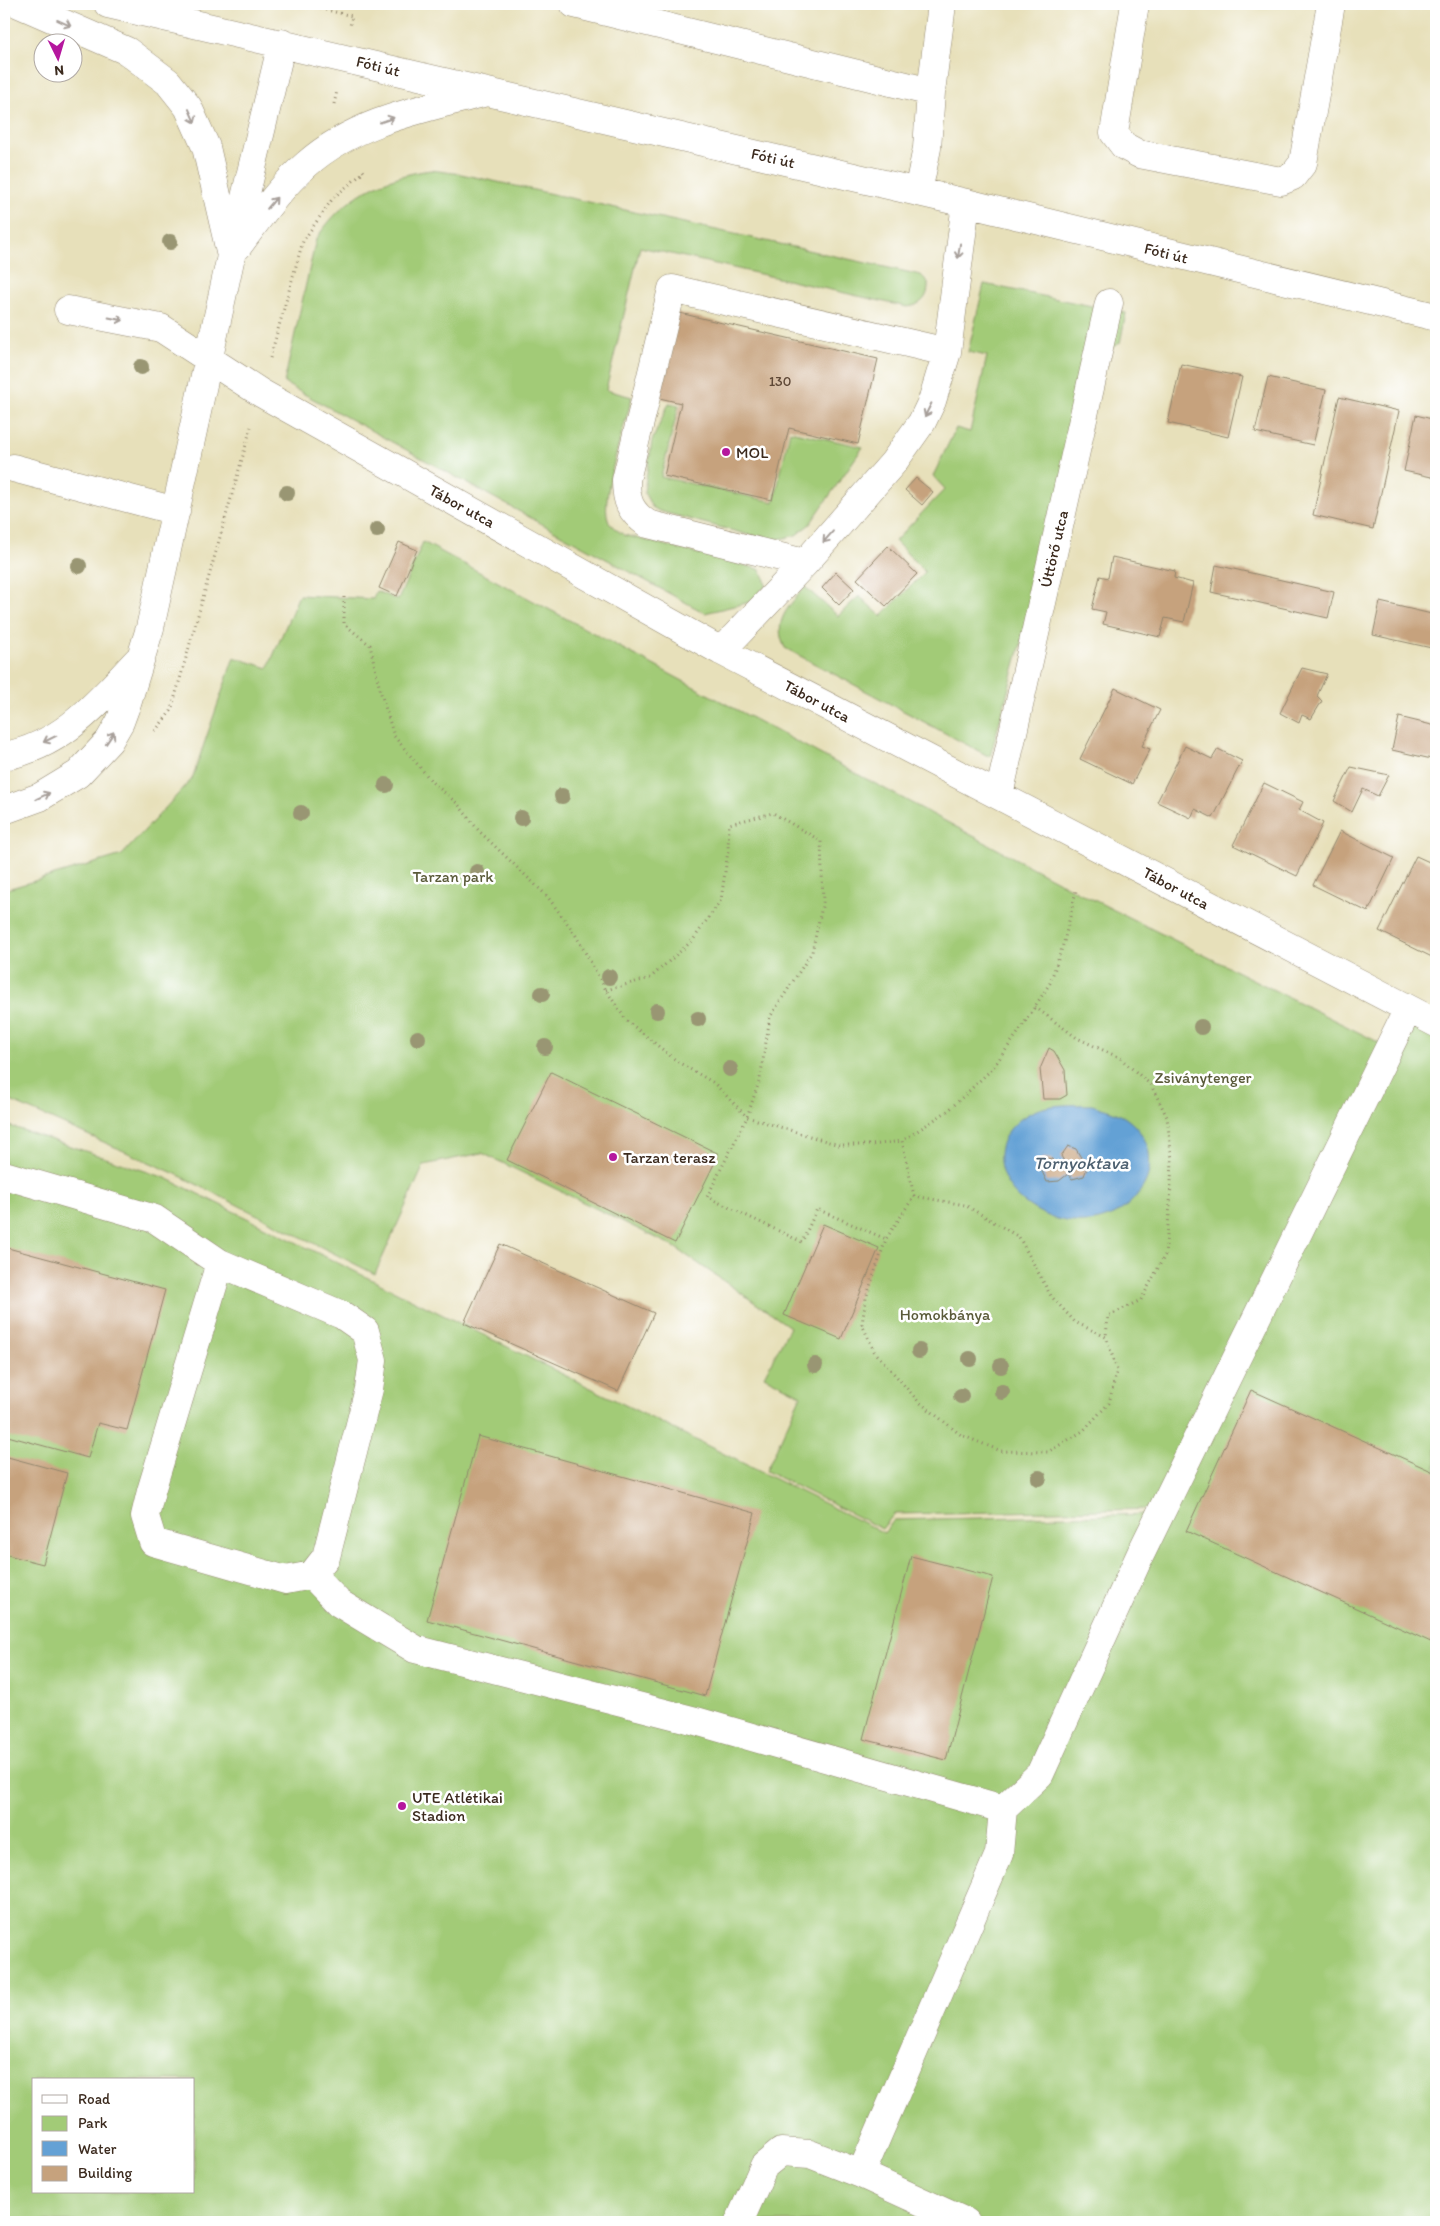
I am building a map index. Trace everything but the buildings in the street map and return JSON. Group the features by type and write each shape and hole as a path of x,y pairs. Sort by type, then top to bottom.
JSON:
{"street":[{"path":"19,4 127,50 168,82 188,107 206,148 231,256"},
{"name":"Fóti út","path":"108,4 966,203 1436,317"},
{"path":"574,4 931,92"},
{"path":"918,192 927,148 931,92 942,4"},
{"path":"1135,4 1114,133 1124,146 1139,154 1281,180 1293,176 1303,163 1331,4"},
{"path":"4,810 40,797 59,787 93,759 109,741 120,722 142,655 176,511 231,256 268,108 282,43"},
{"path":"231,256 270,204 307,164 342,139 374,124 407,113 485,92"},
{"path":"721,651 805,563 893,463 922,422 932,401 947,352 966,203"},
{"path":"805,563 648,524 630,508 626,480 672,289 947,352"},
{"name":"Úttörő utca","path":"999,796 1109,303"},
{"name":"Tábor utca","path":"68,310 161,328 208,361 261,393 721,651 1436,1023"},
{"path":"13,468 176,511"},
{"path":"4,756 19,754 60,734 86,715 142,655"},
{"path":"861,2174 999,1854 1003,1809 1040,1774 1141,1553 1408,1009"},
{"path":"4,1175 155,1219 220,1263 342,1316 365,1331 373,1360 369,1388 326,1557 312,1576 286,1580 153,1542 145,1516 220,1263"},
{"path":"312,1576 339,1604 415,1649 696,1721 1003,1809"},
{"path":"739,2222 764,2166 781,2152 810,2154 861,2174 966,2222"}],"path":[{"path":"153,733 171,711 303,241 334,198 364,172 342,139"},
{"path":"344,597 344,624 370,645 380,690 394,736 433,783 458,804 479,831 547,896 575,934 606,990 626,1020 678,1062 714,1083 747,1117 839,1146 872,1145 902,1141 949,1110 992,1069 1050,983 1064,942 1076,891"},
{"path":"606,990 650,978 693,940 721,900 728,851 729,824 773,813 821,841 823,902 812,952 770,1017 760,1079 747,1117 707,1197 802,1242 817,1209 886,1239"},
{"path":"902,1141 914,1196 886,1239 866,1298 862,1324 874,1351 918,1400 961,1435 1001,1451 1048,1452 1083,1431 1109,1402 1117,1370 1106,1337 1108,1316 1141,1300 1165,1255 1172,1160 1167,1117 1151,1085 1120,1058 1077,1038 1035,1007"},
{"path":"914,1196 965,1205 1019,1238 1051,1296 1075,1322 1106,1337"}],"green space":[{"path":"431,170 461,174 921,275 928,282 924,299 917,304 907,307 640,247 606,390 632,397 610,477 606,508 608,519 612,526 624,535 759,569 764,576 766,586 750,602 705,613 284,383 316,239 339,211 365,191 396,178"},
{"path":"984,284 1126,313 1120,343 1100,355 990,757 785,648 780,630 788,608 805,587 838,616 859,596 881,616 925,572 895,541 945,489 933,476 956,428 970,432 987,356 968,352"},
{"path":"669,403 679,405 661,477 774,502 790,431 863,447 810,524 796,535 768,540 659,511 652,507 644,492 652,441"},
{"path":"423,542 1076,891 1384,1045 1403,1006 1436,1024 1436,2222 4,2222 4,1124 166,1178 884,1533 894,1520 1157,1514 1155,1509 894,1514 882,1529 766,1471 801,1395 764,1376 790,1327 673,1246 482,1153 424,1165 375,1274 178,1175 4,1098 4,890 122,855 192,779 234,657 268,668 299,595 373,599 376,591 398,600"}],"water":[{"name":"Tornyoktava","path":"1062,1105 1092,1105 1123,1117 1142,1134 1149,1153 1150,1165 1144,1185 1125,1208 1095,1221 1078,1222 1045,1215 1030,1207 1008,1185 1002,1173 1000,1161 1004,1139 1020,1120 1039,1109"}],"place":[{"name":"MOL","path":"726,452"},
{"name":"Tarzan terasz","path":"613,1157"},
{"name":"UTE Atlétikai Stadion","path":"402,1806"}],"park label":[{"name":"Tarzan park","path":"453,876"},
{"name":"Zsiványtenger","path":"1203,1077"},
{"name":"Homokbánya","path":"945,1314"}]}
